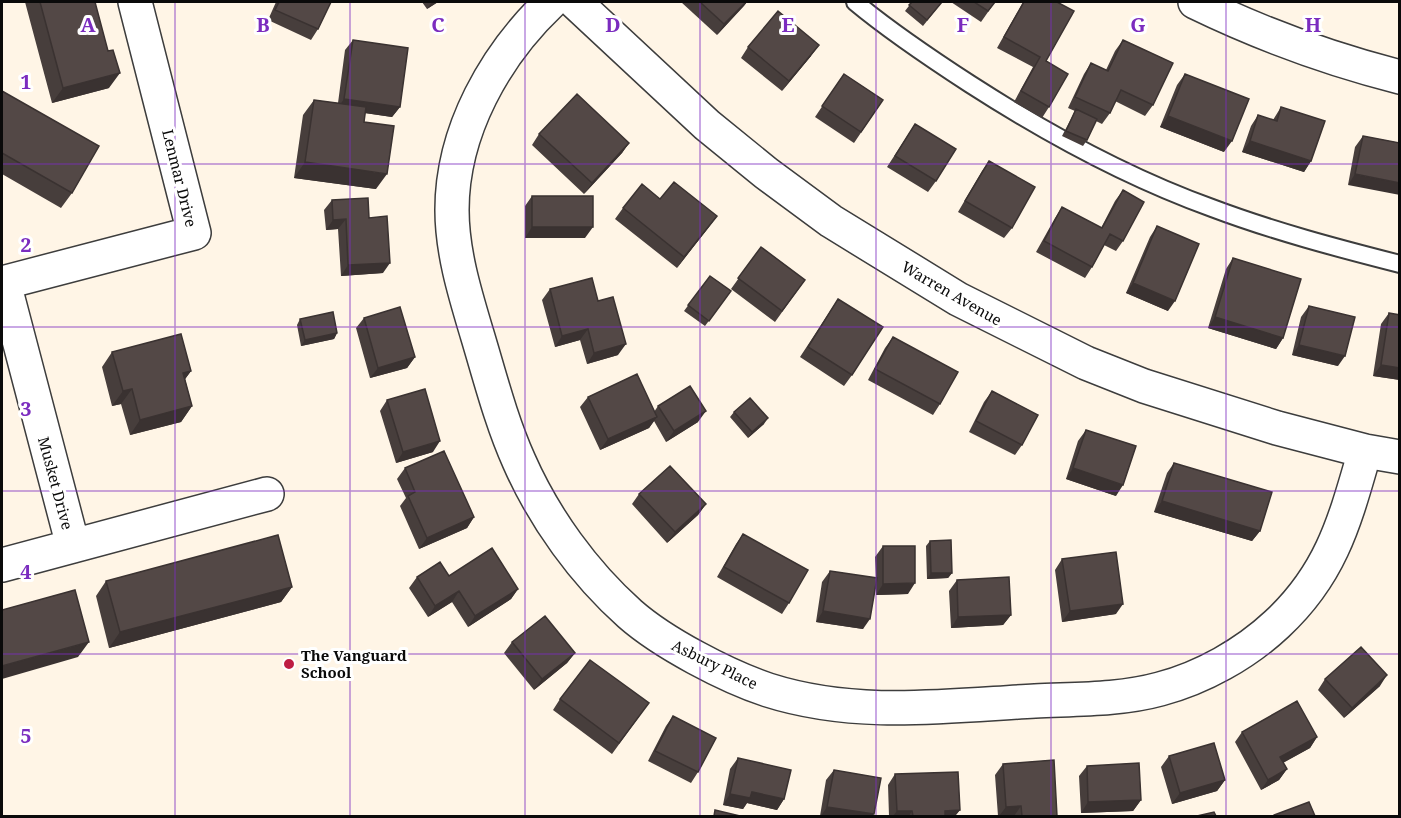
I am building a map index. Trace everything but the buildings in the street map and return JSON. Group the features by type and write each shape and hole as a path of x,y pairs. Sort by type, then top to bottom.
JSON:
{"street":[{"name":"Lenmar Drive","path":"3,283 194,233 135,2"},
{"name":"Asbury Place","path":"551,2 530,22 506,53 488,82 469,122 458,166 452,208 455,247 468,305 502,416 519,462 541,504 596,579 632,615 674,645 768,690 861,708 907,708 1126,696 1162,689 1205,673 1243,651 1275,627 1303,598 1326,563 1343,526 1365,451"},
{"name":"Warren Avenue","path":"575,2 699,118 766,173 831,220 958,299 1086,363 1144,386 1267,425 1365,451 1400,457"},
{"path":"1195,2 1303,48 1400,77"},
{"name":"Musket Drive","path":"3,283 72,546"},
{"path":"2,565 267,494"}],"lane":[{"path":"855,2 880,23 1010,110 1090,154 1148,182 1212,208 1291,234 1400,264"}],"place":[{"name":"The Vanguard School","path":"289,664"}]}
